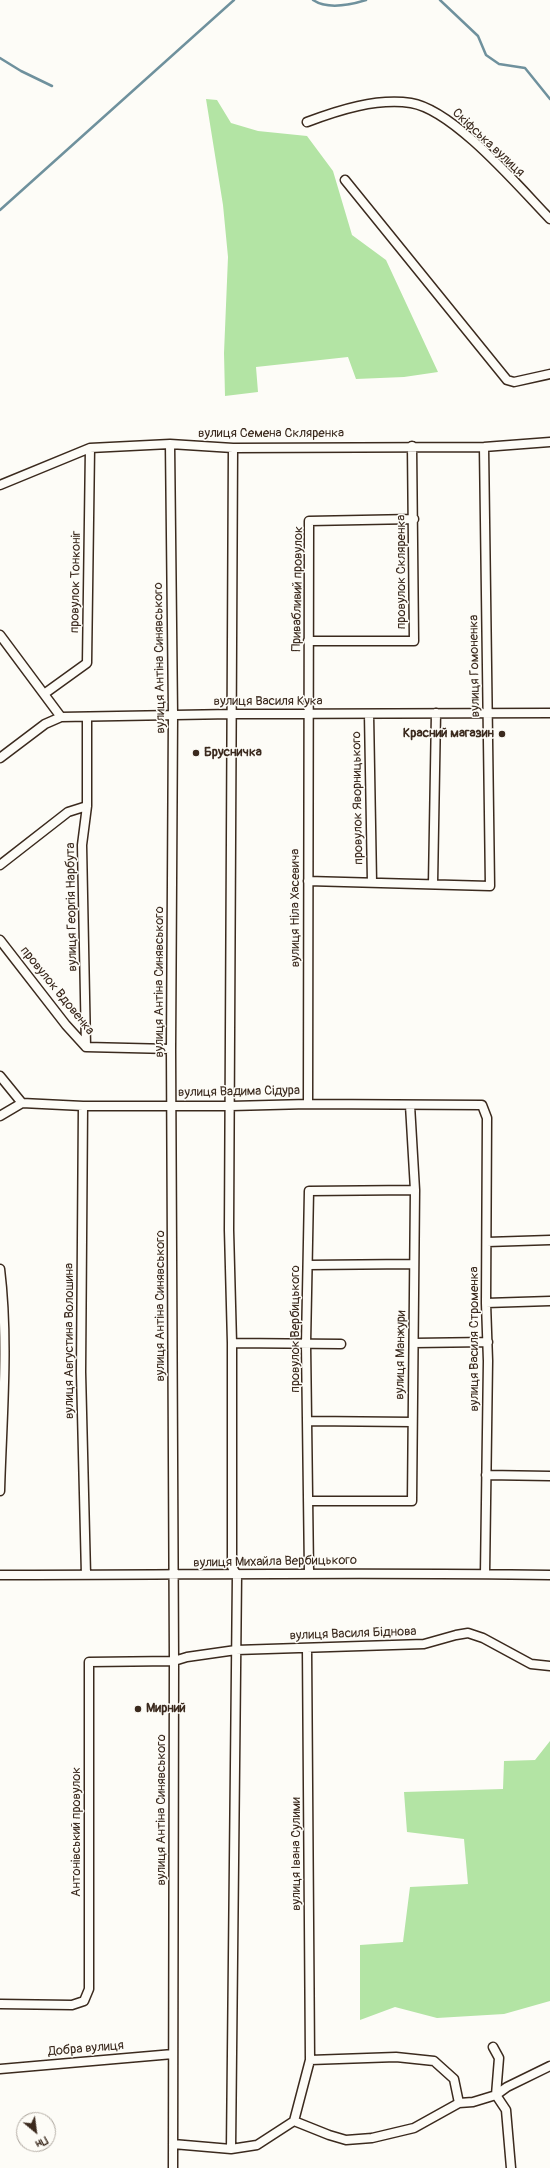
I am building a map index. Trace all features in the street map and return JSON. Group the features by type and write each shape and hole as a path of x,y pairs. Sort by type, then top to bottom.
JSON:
{"street":[{"name":"Скіфська вулиця","path":"307,122 333,113 367,105 398,102 412,103 428,108 452,123 477,145 550,219"},
{"path":"345,180 507,380 514,382 550,374"},
{"name":"вулиця Семена Скляренка","path":"0,485 90,448 170,444 233,448 412,446 484,447 550,442"},
{"name":"вулиця Антіна Синявського","path":"170,444 173,715 171,1049 173,1105 172,1575 174,1661 173,2168"},
{"name":"провулок Скляренка","path":"308,641 414,641 414,519 412,446"},
{"name":"вулиця Гомоненка","path":"432,884 490,886 484,447"},
{"name":"провулок Тонконіг","path":"44,694 87,663 90,448"},
{"path":"231,2149 238,1575 232,1567 232,1343 230,1230 233,448"},
{"name":"Привабливий провулок","path":"308,713 309,521 414,519"},
{"path":"0,635 61,717"},
{"name":"вулиця Василя Кука","path":"0,758 45,724 61,717 87,718 308,713 550,713"},
{"name":"вулиця Ніла Хасевича","path":"308,713 308,1104"},
{"path":"308,881 432,884 436,713"},
{"name":"провулок Яворницького","path":"369,714 372,882"},
{"name":"вулиця Георгія Нарбута","path":"86,1047 82,845 87,806 87,718"},
{"path":"0,865 68,812 87,806"},
{"name":"провулок Вдовенка","path":"0,940 66,1025 86,1047 171,1049"},
{"path":"0,1076 22,1103 0,1116"},
{"name":"вулиця Вадима Сідура","path":"22,1103 83,1106 231,1106 308,1104 482,1105"},
{"name":"вулиця Манжури","path":"308,1501 412,1501 414,1190 410,1105"},
{"name":"вулиця Василя Строменка","path":"482,1105 487,1118 486,1303 488,1342 485,1574"},
{"name":"вулиця Августина Волошина","path":"83,1106 81,1372 86,1575"},
{"name":"провулок Вербицького","path":"309,1572 309,1421 306,1344 309,1191 414,1190"},
{"path":"487,1242 550,1240"},
{"path":"308,1265 413,1264"},
{"path":"0,1269 2,1290 4,1384 0,1491"},
{"path":"486,1303 550,1301"},
{"path":"414,1343 488,1342"},
{"path":"232,1343 341,1344"},
{"path":"309,1421 412,1422"},
{"path":"486,1475 550,1476"},
{"name":"вулиця Михайла Вербицького","path":"0,1575 238,1575 309,1572 550,1574"},
{"name":"вулиця Василя Біднова","path":"174,1661 187,1657 236,1650 424,1644 468,1633 483,1638 531,1664 550,1666"},
{"name":"вулиця Івана Сулими","path":"294,2121 310,2060 307,1648"},
{"name":"Антонівський провулок","path":"0,2004 72,2005 84,2001 90,1989 89,1662 174,1661"},
{"path":"493,2047 499,2058 496,2095 506,2110 510,2168"},
{"name":"Добра вулиця","path":"0,2069 173,2054"},
{"path":"310,2060 396,2057 434,2061 454,2079 459,2103"},
{"path":"173,2144 231,2149 257,2145 294,2121 346,2140 372,2138 414,2128 459,2103 472,2102 496,2095 507,2087 550,2066"}],"green space":[{"path":"206,99 217,100 231,123 258,131 307,136 333,171 352,235 386,260 438,372 404,377 356,379 348,357 256,367 258,392 225,396 224,353 228,257 223,205"},
{"path":"550,1741 550,2001 504,2014 437,2018 395,2007 360,2020 360,1945 403,1942 410,1887 468,1884 464,1839 407,1832 404,1792 503,1789 504,1761 535,1760"}],"waterway":[{"path":"0,210 234,0"},
{"path":"313,0 332,6 353,4 366,0"},
{"path":"440,0 478,36 486,55 499,64 525,68 550,99"},
{"path":"0,58 21,71 52,86"}],"place":[{"name":"Красний магазин","path":"502,734"},
{"name":"Брусничка","path":"196,753"},
{"name":"Мирний","path":"138,1709"}]}
